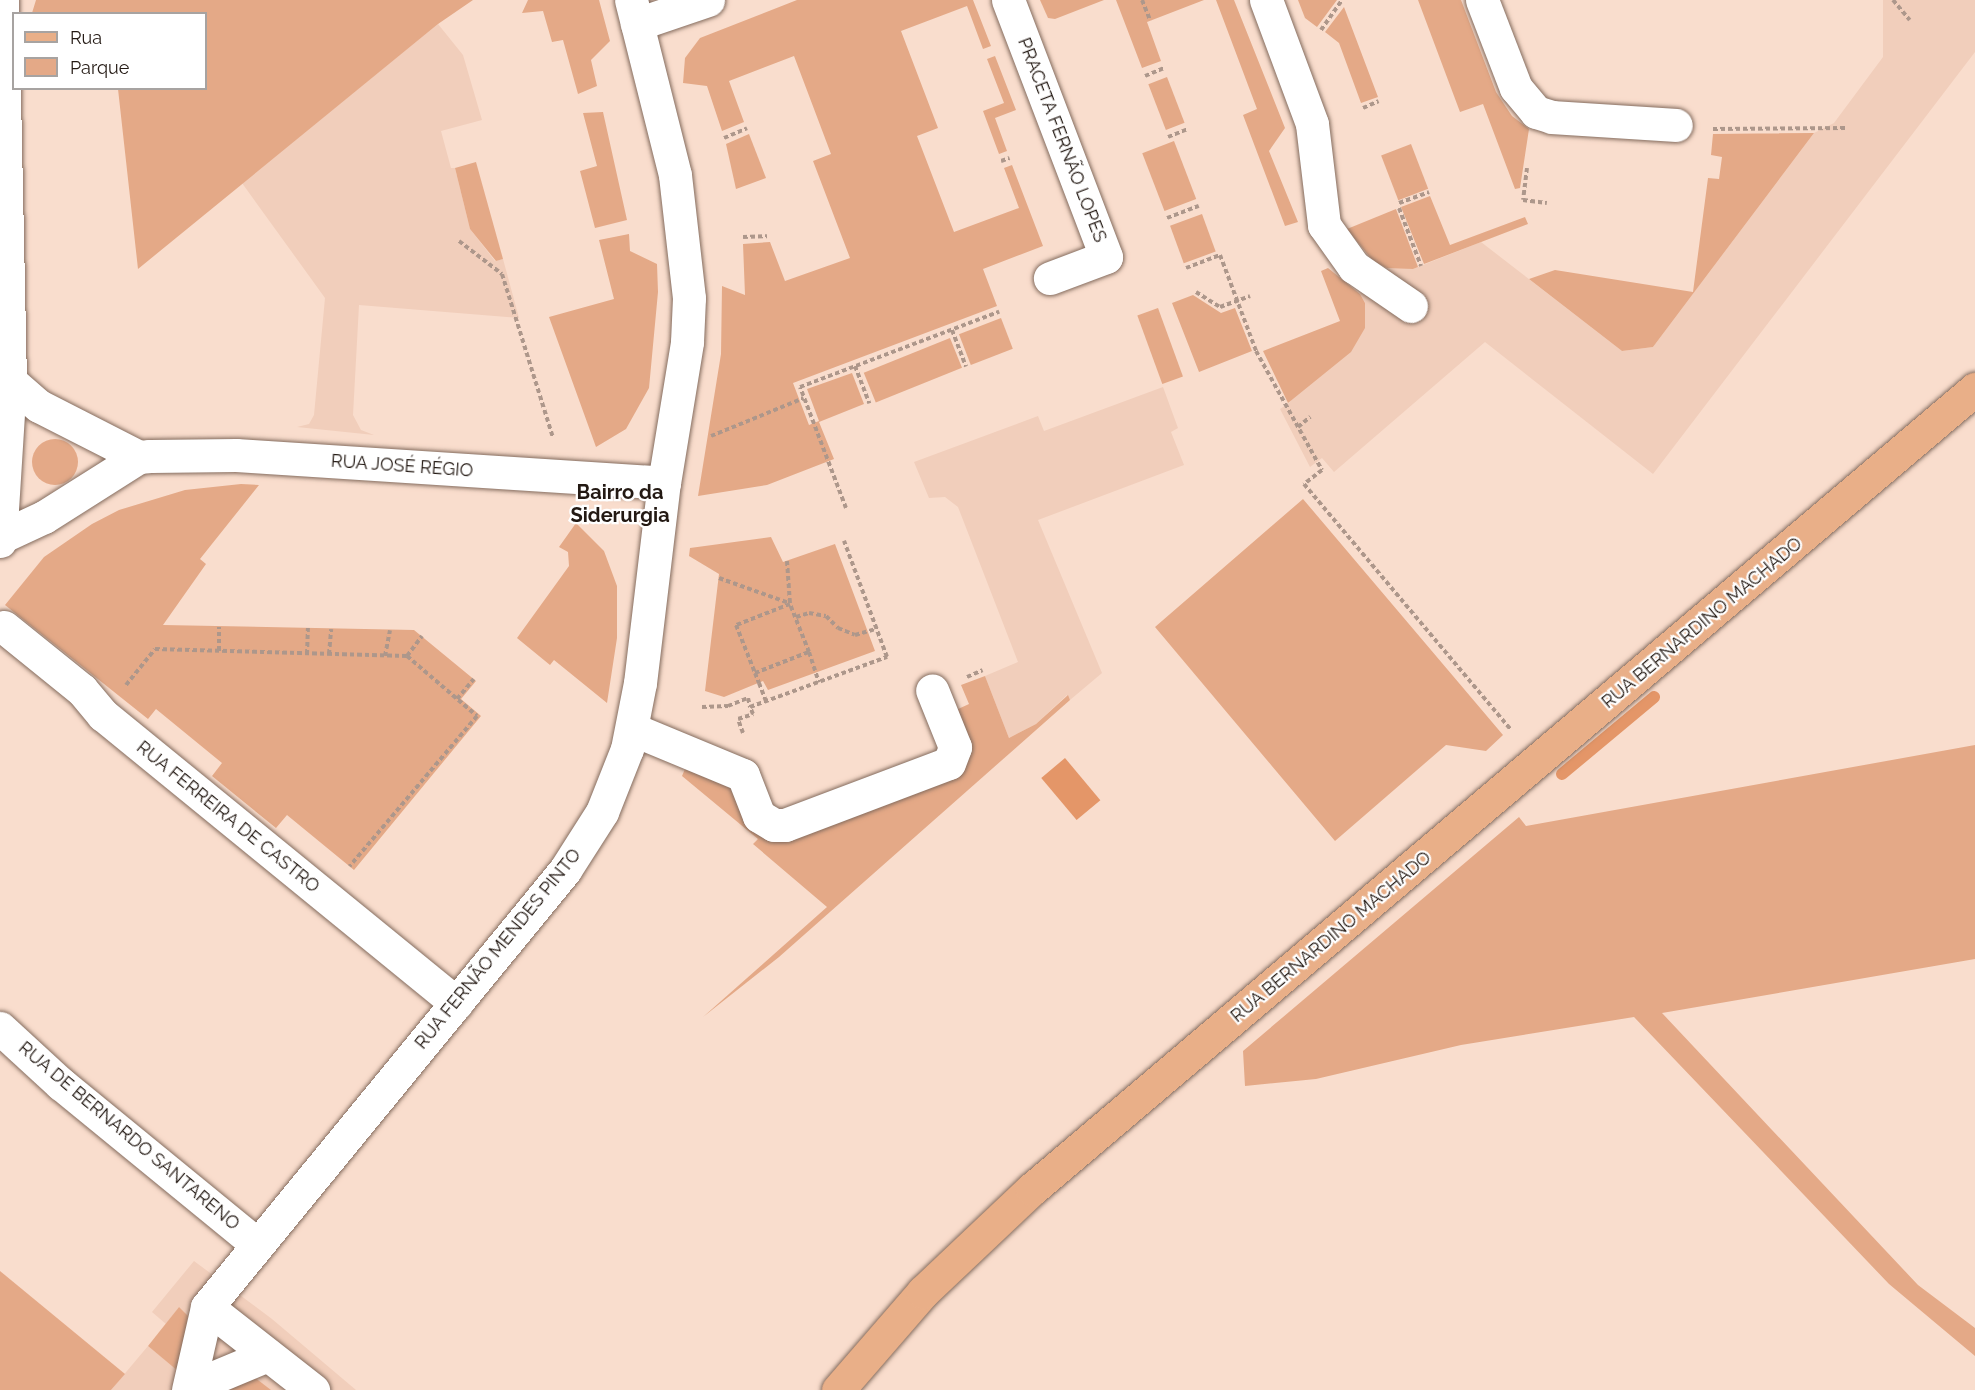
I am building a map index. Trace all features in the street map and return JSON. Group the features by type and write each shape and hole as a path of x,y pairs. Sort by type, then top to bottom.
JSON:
{"main road":[{"name":"RUA BERNARDINO MACHADO","path":"838,1390 922,1292 1032,1189 1975,389"}],"street":[{"path":"1,538 10,381 2,0"},
{"path":"634,12 708,0"},
{"name":"PRACETA FERNÃO LOPES","path":"1008,0 1106,257 1050,278"},
{"path":"1266,0 1312,124 1324,225 1341,253 1354,267 1412,306"},
{"path":"1482,0 1516,88 1536,112 1552,117 1676,125"},
{"name":"RUA FERNÃO MENDES PINTO","path":"190,1388 207,1307 578,852 605,803 632,729 664,483 687,342 689,298 675,175 634,12"},
{"name":"RUA JOSÉ RÉGIO","path":"10,381 39,406 139,458"},
{"name":"RUA JOSÉ RÉGIO","path":"1,538 44,517 139,458 236,454 664,483"},
{"name":"RUA FERREIRA DE CASTRO","path":"4,627 82,690 103,715 456,1003"},
{"path":"632,729 742,775 759,816 774,825 785,825 949,763 955,747 932,690"},
{"name":"RUA DE BERNARDO SANTARENO","path":"0,1028 61,1084 258,1245"},
{"path":"207,1307 313,1390"},
{"name":"RUA FERNÃO MENDES PINTO","path":"190,1388 268,1355"}],"path":[{"path":"1142,0 1150,20"},
{"path":"1893,0 1910,20"},
{"path":"1321,30 1341,1"},
{"path":"1145,76 1164,68"},
{"path":"1363,108 1380,101"},
{"path":"724,138 747,128"},
{"path":"1712,129 1847,128"},
{"path":"1168,137 1188,129"},
{"path":"1001,161 1010,158"},
{"path":"1527,168 1524,200 1547,202"},
{"path":"1421,266 1399,206 1429,192"},
{"path":"1167,218 1199,206"},
{"path":"743,237 767,236"},
{"path":"459,241 502,274 556,445"},
{"path":"1186,268 1220,255 1256,351 1322,470 1304,484 1510,729"},
{"path":"1196,292 1220,307 1250,297"},
{"path":"846,508 800,387 999,312"},
{"path":"952,330 966,366"},
{"path":"855,366 869,403"},
{"path":"708,437 804,398"},
{"path":"1298,427 1310,417"},
{"path":"750,707 887,657 844,541"},
{"path":"787,561 790,604 819,682"},
{"path":"719,578 790,604"},
{"path":"766,702 736,625 790,604"},
{"path":"796,617 809,613 825,616 838,628 855,635 876,629"},
{"path":"219,627 219,651"},
{"path":"307,654 308,628"},
{"path":"329,654 331,629"},
{"path":"385,656 390,630"},
{"path":"407,656 422,636"},
{"path":"103,715 155,649 407,656 477,717 350,866"},
{"path":"755,673 809,652"},
{"path":"457,699 474,679"},
{"path":"702,707 728,706 748,698 753,714 738,719 741,727"}],"shaded area":[{"path":"1883,0 1975,0 1975,52 1653,474 1485,342 1334,472 1322,458 1310,467 1280,409 1289,403 1365,303 1360,294 1379,264 1413,269 1481,242 1622,351 1653,347 1814,133 1834,123 1883,57"},
{"path":"438,24 463,55 482,120 441,131 451,168 455,168 470,229 495,261 503,259 519,318 359,305 353,415 361,430 374,435 297,427 309,424 314,415 325,298 242,183"},
{"path":"1163,387 1178,428 1171,432 1184,465 1038,520 1102,673 1070,700 1067,695 1036,724 1009,738 985,676 1018,662 958,507 945,497 929,498 914,462 1038,416 1044,431"},
{"path":"1065,758 1100,800 1077,820 1041,778"},
{"path":"194,1261 272,1319 356,1390 111,1390 148,1346 178,1370 179,1307 166,1324 152,1312"}],"green space":[{"path":"36,0 473,0 438,24 138,269 118,90 207,90 207,12 32,12"},
{"path":"528,0 599,0 610,41 591,60 597,86 578,94 563,40 552,42 543,11 522,13"},
{"path":"797,0 973,0 991,46 983,49 967,6 901,31 938,128 917,136 954,232 1019,208 1004,168 1012,165 1043,246 983,269 997,306 793,383 809,425 819,421 807,389 852,373 864,404 819,422 834,459 767,485 698,496 721,354 722,286 745,295 743,244 770,242 785,281 850,258 813,161 831,154 794,56 729,81 744,122 722,131 707,86 683,83 685,58 700,38"},
{"path":"1040,0 1104,0 1055,19 1048,18"},
{"path":"1116,0 1204,0 1147,22 1161,61 1142,68"},
{"path":"1216,0 1234,0 1285,128 1269,151 1298,222 1285,226 1243,115 1257,109"},
{"path":"1298,0 1337,0 1317,27 1305,18"},
{"path":"1418,0 1461,0 1496,92 1512,116 1529,129 1520,188 1515,189 1483,104 1460,112"},
{"path":"1344,7 1378,97 1361,103 1339,43 1325,32"},
{"path":"995,56 1016,110 995,118 1007,151 999,154 983,111 1004,103 987,59"},
{"path":"1167,77 1185,123 1166,130 1148,84"},
{"path":"603,112 627,220 595,228 580,171 597,166 583,113"},
{"path":"1814,133 1653,347 1622,351 1529,279 1555,270 1693,292 1708,178 1719,179 1722,157 1711,155 1713,134"},
{"path":"749,134 766,178 736,189 726,144"},
{"path":"1174,141 1196,199 1164,211 1142,153"},
{"path":"1411,144 1428,189 1398,200 1381,155"},
{"path":"476,162 503,259 496,261 470,229 455,168"},
{"path":"1430,196 1450,245 1525,217 1528,224 1424,264 1401,207"},
{"path":"1396,209 1418,267 1413,269 1387,268 1373,261 1347,229"},
{"path":"1202,214 1216,252 1184,263 1170,226"},
{"path":"629,234 630,251 657,264 658,292 649,388 626,429 596,447 549,317 614,299 599,240"},
{"path":"1328,268 1360,294 1365,303 1365,328 1351,352 1288,403 1263,351 1340,321 1321,271"},
{"path":"1193,295 1221,313 1235,308 1252,351 1199,372 1172,303"},
{"path":"1158,308 1183,377 1162,384 1137,316"},
{"path":"1001,318 1013,349 971,365 959,334"},
{"path":"950,338 962,368 876,403 864,373"},
{"path":"55,439 71,446 78,462 71,478 55,485 39,478 32,462 39,446"},
{"path":"241,484 259,485 200,559 206,564 163,625 414,630 476,681 461,699 481,716 354,870 287,815 276,828 212,776 222,763 156,709 148,719 5,605 44,557 92,524 119,510 185,490"},
{"path":"1303,499 1503,735 1486,751 1446,745 1335,841 1155,627"},
{"path":"576,523 604,551 617,586 617,638 607,703 554,660 550,665 517,638 569,566 568,552 559,547"},
{"path":"771,537 783,562 835,544 875,651 768,690 763,681 724,697 705,691 719,574 689,556 690,548"},
{"path":"985,676 1009,738 1036,724 1068,695 1070,700 779,957 703,1017 827,907 753,844 758,839 682,776 685,769 730,788 747,824 964,766 971,748 956,710 969,704 961,685"},
{"path":"1975,745 1975,959 1662,1013 1918,1285 1975,1328 1975,1356 1889,1284 1634,1017 1461,1045 1316,1079 1245,1086 1243,1051 1519,817 1526,826"},
{"path":"0,1271 125,1374 111,1390 0,1390"},
{"path":"179,1307 188,1316 178,1371 148,1346"},
{"path":"254,1377 271,1390 222,1390"}],"waterway":[{"path":"1562,774 1654,697"}],"district":[{"name":"Bairro da Siderurgia","path":"620,504"}]}
